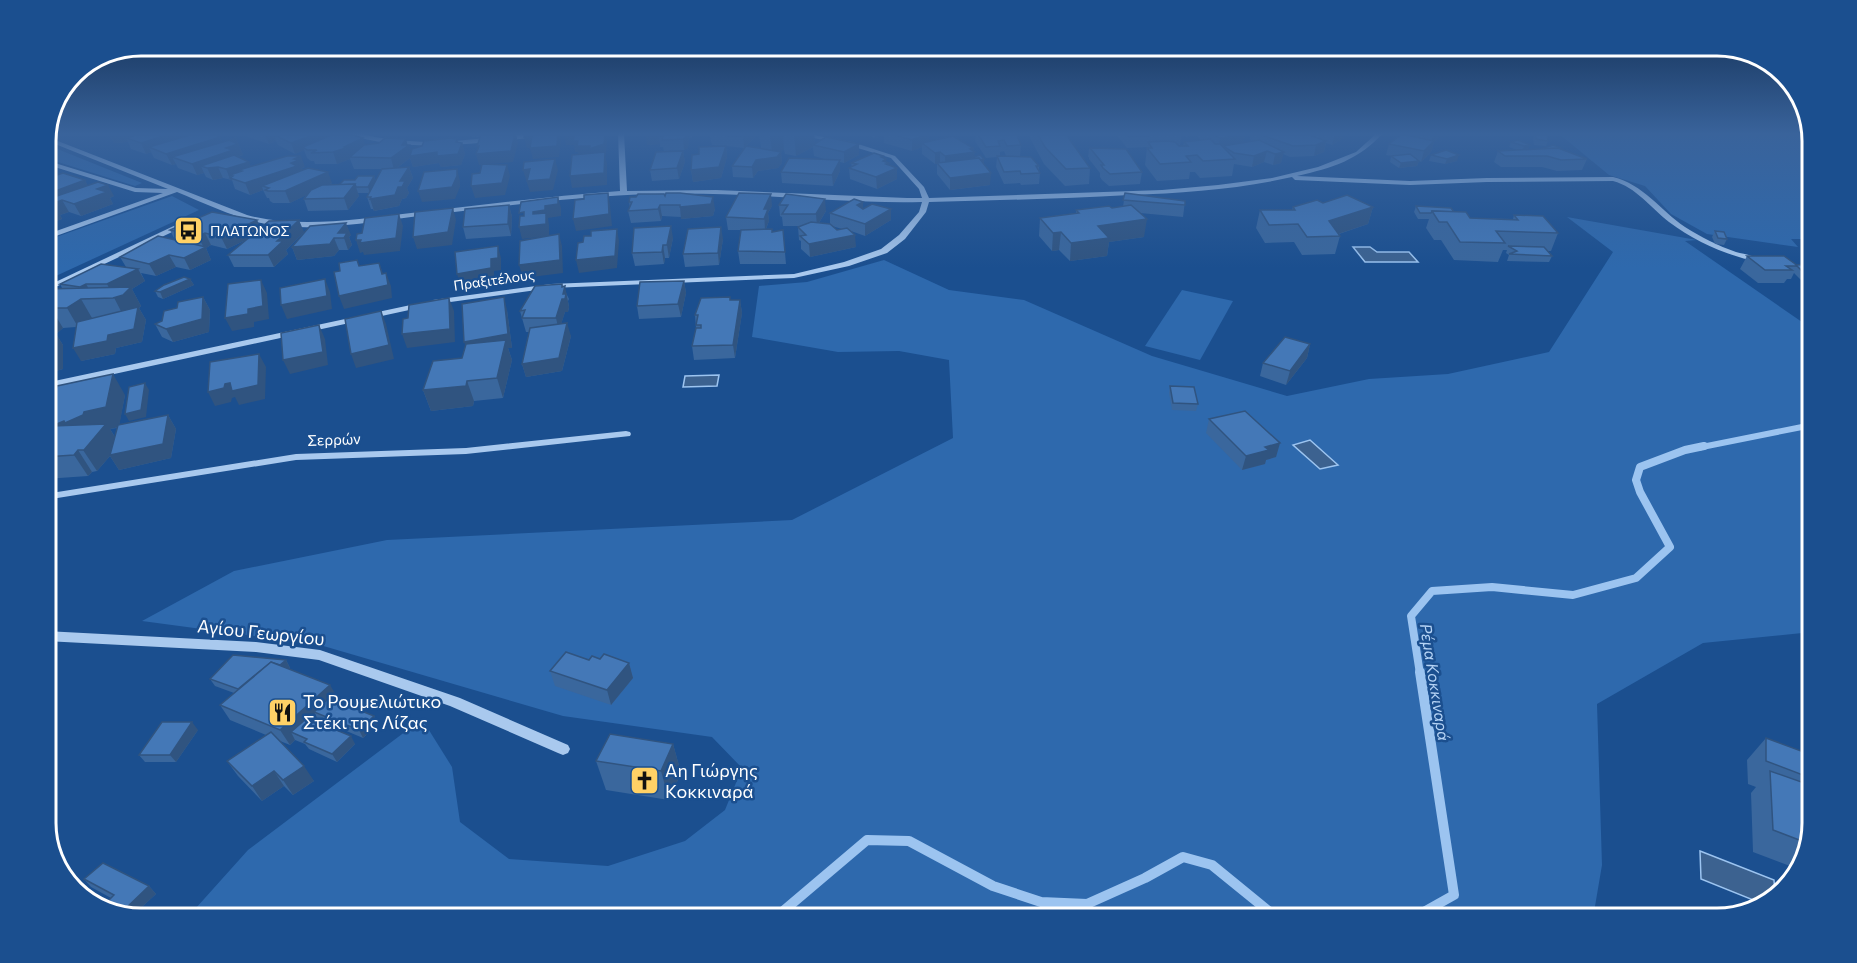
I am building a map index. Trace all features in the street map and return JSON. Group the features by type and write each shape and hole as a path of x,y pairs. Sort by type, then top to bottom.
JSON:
{"street":[{"path":"96,178 135,190 177,190"},
{"path":"149,178 222,208 277,222 354,222 624,193 703,191 865,200 926,200 1161,192 1283,178 1410,183 1510,179 1620,180 1641,190 1662,214 1700,238 1732,254 1767,262"},
{"path":"623,178 624,193"},
{"path":"913,178 922,188 926,200"},
{"path":"56,234 177,190"},
{"name":"Πραξιτέλους","path":"56,384 490,292 571,284 775,277 817,271 884,251 895,244 922,212 926,200"},
{"path":"212,213 222,208"},
{"path":"56,285 192,222"},
{"name":"Σερρών","path":"56,495 296,457 466,451 626,434"},
{"name":"Αγίου Γεωργίου","path":"56,637 256,647 320,655 444,698 563,749"}],"shaded area":[{"path":"109,178 129,178 142,183 135,186"},
{"path":"1619,178 1801,178 1801,239 1791,239 1798,247 1707,234 1671,214 1645,186"},
{"path":"172,196 199,210 56,276 56,237"},
{"path":"1567,217 1697,240 1685,241 1801,321 1802,633 1703,643 1597,704 1602,865 1595,908 196,908 248,850 422,719 452,767 460,822 509,859 608,866 685,841 725,810 742,768 712,737 563,716 320,645 142,621 234,571 387,540 792,520 953,438 949,360 899,351 838,352 752,337 759,286 807,282 884,260 949,290 1024,300 1152,356 1287,396 1369,379 1448,374 1549,352 1613,252"},
{"path":"1353,247 1370,247 1377,252 1409,252 1418,262 1365,262"},
{"path":"1182,290 1233,301 1200,360 1145,346"},
{"path":"719,375 717,386 683,387 685,376"},
{"path":"1310,440 1338,465 1320,469 1293,445"},
{"path":"1700,851 1774,880 1774,884 1752,900 1701,879"}],"building":[{"path":"56,178 85,180 56,191"},
{"path":"230,178 260,178 245,183"},
{"path":"283,178 315,178 285,191 268,191 265,190 269,188 262,186"},
{"path":"357,178 373,178 368,187 356,187 355,184 339,185 344,180"},
{"path":"377,178 402,178 400,181 405,181 402,187 398,187 395,195 370,199 371,197 367,197"},
{"path":"422,178 456,178 452,187 418,191"},
{"path":"472,178 503,178 502,183 471,186"},
{"path":"528,178 550,178 550,179 527,181"},
{"path":"98,182 108,185 97,189 107,192 74,204 62,200 56,202 56,196"},
{"path":"355,184 344,198 304,199 311,190 322,185"},
{"path":"608,193 609,214 573,219 575,200 584,199 584,195"},
{"path":"666,193 713,197 711,204 680,207 680,205 660,205 658,209 628,211 632,202 629,202 630,197 636,197 638,194 664,194 665,196"},
{"path":"739,193 771,194 764,209 768,209 764,219 726,217"},
{"path":"1125,193 1185,201 1185,205 1123,200"},
{"path":"786,194 825,199 816,214 782,214 788,205 779,205"},
{"path":"1347,195 1373,207 1329,221 1340,236 1307,237 1298,224 1269,225 1260,210 1295,210 1293,207 1317,200 1323,203"},
{"path":"558,197 558,204 545,206 545,210 533,212 533,214 546,213 546,224 519,227 520,216 524,216 524,212 519,213 521,202"},
{"path":"854,199 863,202 857,205 863,209 872,204 891,209 865,224 830,213"},
{"path":"509,205 508,224 463,227 465,209"},
{"path":"1131,205 1147,219 1098,226 1109,238 1071,243 1061,232 1053,233 1040,218 1079,213 1076,210"},
{"path":"1416,206 1451,208 1454,212 1420,213"},
{"path":"453,208 448,232 413,237 415,212"},
{"path":"1432,211 1466,212 1470,218 1518,220 1514,215 1543,216 1558,233 1496,231 1505,243 1460,242 1447,222 1439,222"},
{"path":"212,212 257,220 221,237 205,233 198,236 170,230"},
{"path":"399,214 396,238 360,243 361,240 356,240 357,234 362,233 365,218"},
{"path":"299,220 277,241 283,241 268,255 228,255 269,221"},
{"path":"811,222 830,224 837,230 847,228 855,235 809,244 800,236 806,235 798,227"},
{"path":"346,223 338,233 347,233 344,238 334,238 330,244 292,247 310,226"},
{"path":"671,226 667,245 663,245 662,252 632,253 634,228"},
{"path":"721,227 718,253 683,254 688,229"},
{"path":"617,229 615,256 576,260 578,243 583,242 584,236 591,236 591,231"},
{"path":"772,229 772,232 783,230 785,252 738,251 741,230"},
{"path":"1715,231 1724,232 1727,239 1718,238"},
{"path":"559,234 560,260 519,265 520,241"},
{"path":"158,236 206,247 184,258 169,255 149,264 120,257"},
{"path":"498,246 498,258 491,259 491,268 457,274 455,252"},
{"path":"1508,246 1544,247 1552,256 1509,254 1517,251"},
{"path":"1747,256 1784,256 1798,266 1786,266 1792,270 1765,270"},
{"path":"357,260 359,266 379,263 382,274 386,273 388,285 339,296 334,272 340,271 339,263"},
{"path":"101,264 138,269 107,284 86,284 80,287 60,284"},
{"path":"184,277 190,279 160,292 155,291 164,285"},
{"path":"325,279 327,296 281,305 280,288"},
{"path":"261,280 263,306 248,309 248,314 225,318 228,284"},
{"path":"684,281 678,304 637,306 640,282"},
{"path":"562,284 562,287 565,286 563,294 566,294 556,318 522,318 525,310 520,311 535,286"},
{"path":"131,287 123,295 113,298 81,299 67,308 56,308 56,289"},
{"path":"203,297 202,319 166,329 155,324 162,321 164,311 177,308 178,302"},
{"path":"504,297 508,334 464,342 462,304"},
{"path":"730,297 730,300 740,300 733,345 692,346 696,328 701,328 701,325 696,325 698,315 695,315 701,298"},
{"path":"449,298 450,329 402,334 403,319 408,318 409,305"},
{"path":"138,307 134,329 108,335 107,341 73,348 77,322"},
{"path":"381,311 389,345 351,354 345,319"},
{"path":"567,323 559,358 522,364 530,328"},
{"path":"319,325 323,352 283,360 281,333"},
{"path":"1285,337 1310,344 1290,371 1263,363"},
{"path":"506,340 497,378 467,381 466,386 423,390 433,361 462,358 466,344"},
{"path":"259,354 258,385 232,391 230,383 225,384 224,388 208,392 210,362"},
{"path":"113,374 106,407 84,412 83,415 65,423 64,421 56,424 57,386"},
{"path":"145,383 141,410 125,414 129,387"},
{"path":"1170,386 1194,387 1198,404 1173,403"},
{"path":"1245,411 1280,443 1265,447 1269,450 1246,456 1209,419"},
{"path":"168,415 163,444 110,455 118,425"},
{"path":"106,424 84,450 78,450 74,455 56,456 56,426"},
{"path":"566,652 589,660 592,656 600,659 604,654 629,663 607,690 550,671"},
{"path":"233,655 286,660 280,665 271,662 238,689 210,679"},
{"path":"271,662 330,685 280,730 220,705"},
{"path":"329,698 374,716 359,730 314,712"},
{"path":"307,718 351,736 332,754 304,742 307,739 291,732"},
{"path":"162,722 192,722 170,755 139,755"},
{"path":"271,732 304,766 283,780 274,771 252,786 227,761"},
{"path":"610,734 673,744 661,771 596,761"},
{"path":"1766,738 1802,751 1802,775 1766,761"},
{"path":"1770,771 1802,782 1800,840 1773,830"},
{"path":"103,863 149,886 128,907 108,901 114,895 84,879"}],"waterway":[{"name":"Ρέμα Κοκκιναρά","path":"1697,448 1801,427"},
{"name":"Ρέμα Κοκκιναρά","path":"1420,674 1411,616 1432,591 1492,587 1573,595 1636,578 1670,547 1640,492 1636,480 1640,467 1685,450 1704,446"},
{"name":"Ρέμα Κοκκιναρά","path":"1420,672 1454,895 1431,908"},
{"name":"Ρέμα Κοκκιναρά","path":"787,908 867,840 909,841 993,886 1041,902 1087,904 1145,878 1183,857 1212,865 1265,908"}],"place":[{"name":"ΠΛΑΤΩΝΟΣ","path":"189,231"},
{"name":"Το Ρουμελιώτικο Στέκι της Λίζας","path":"282,712"},
{"name":"Αη Γιώργης Κοκκιναρά","path":"644,781"}]}
